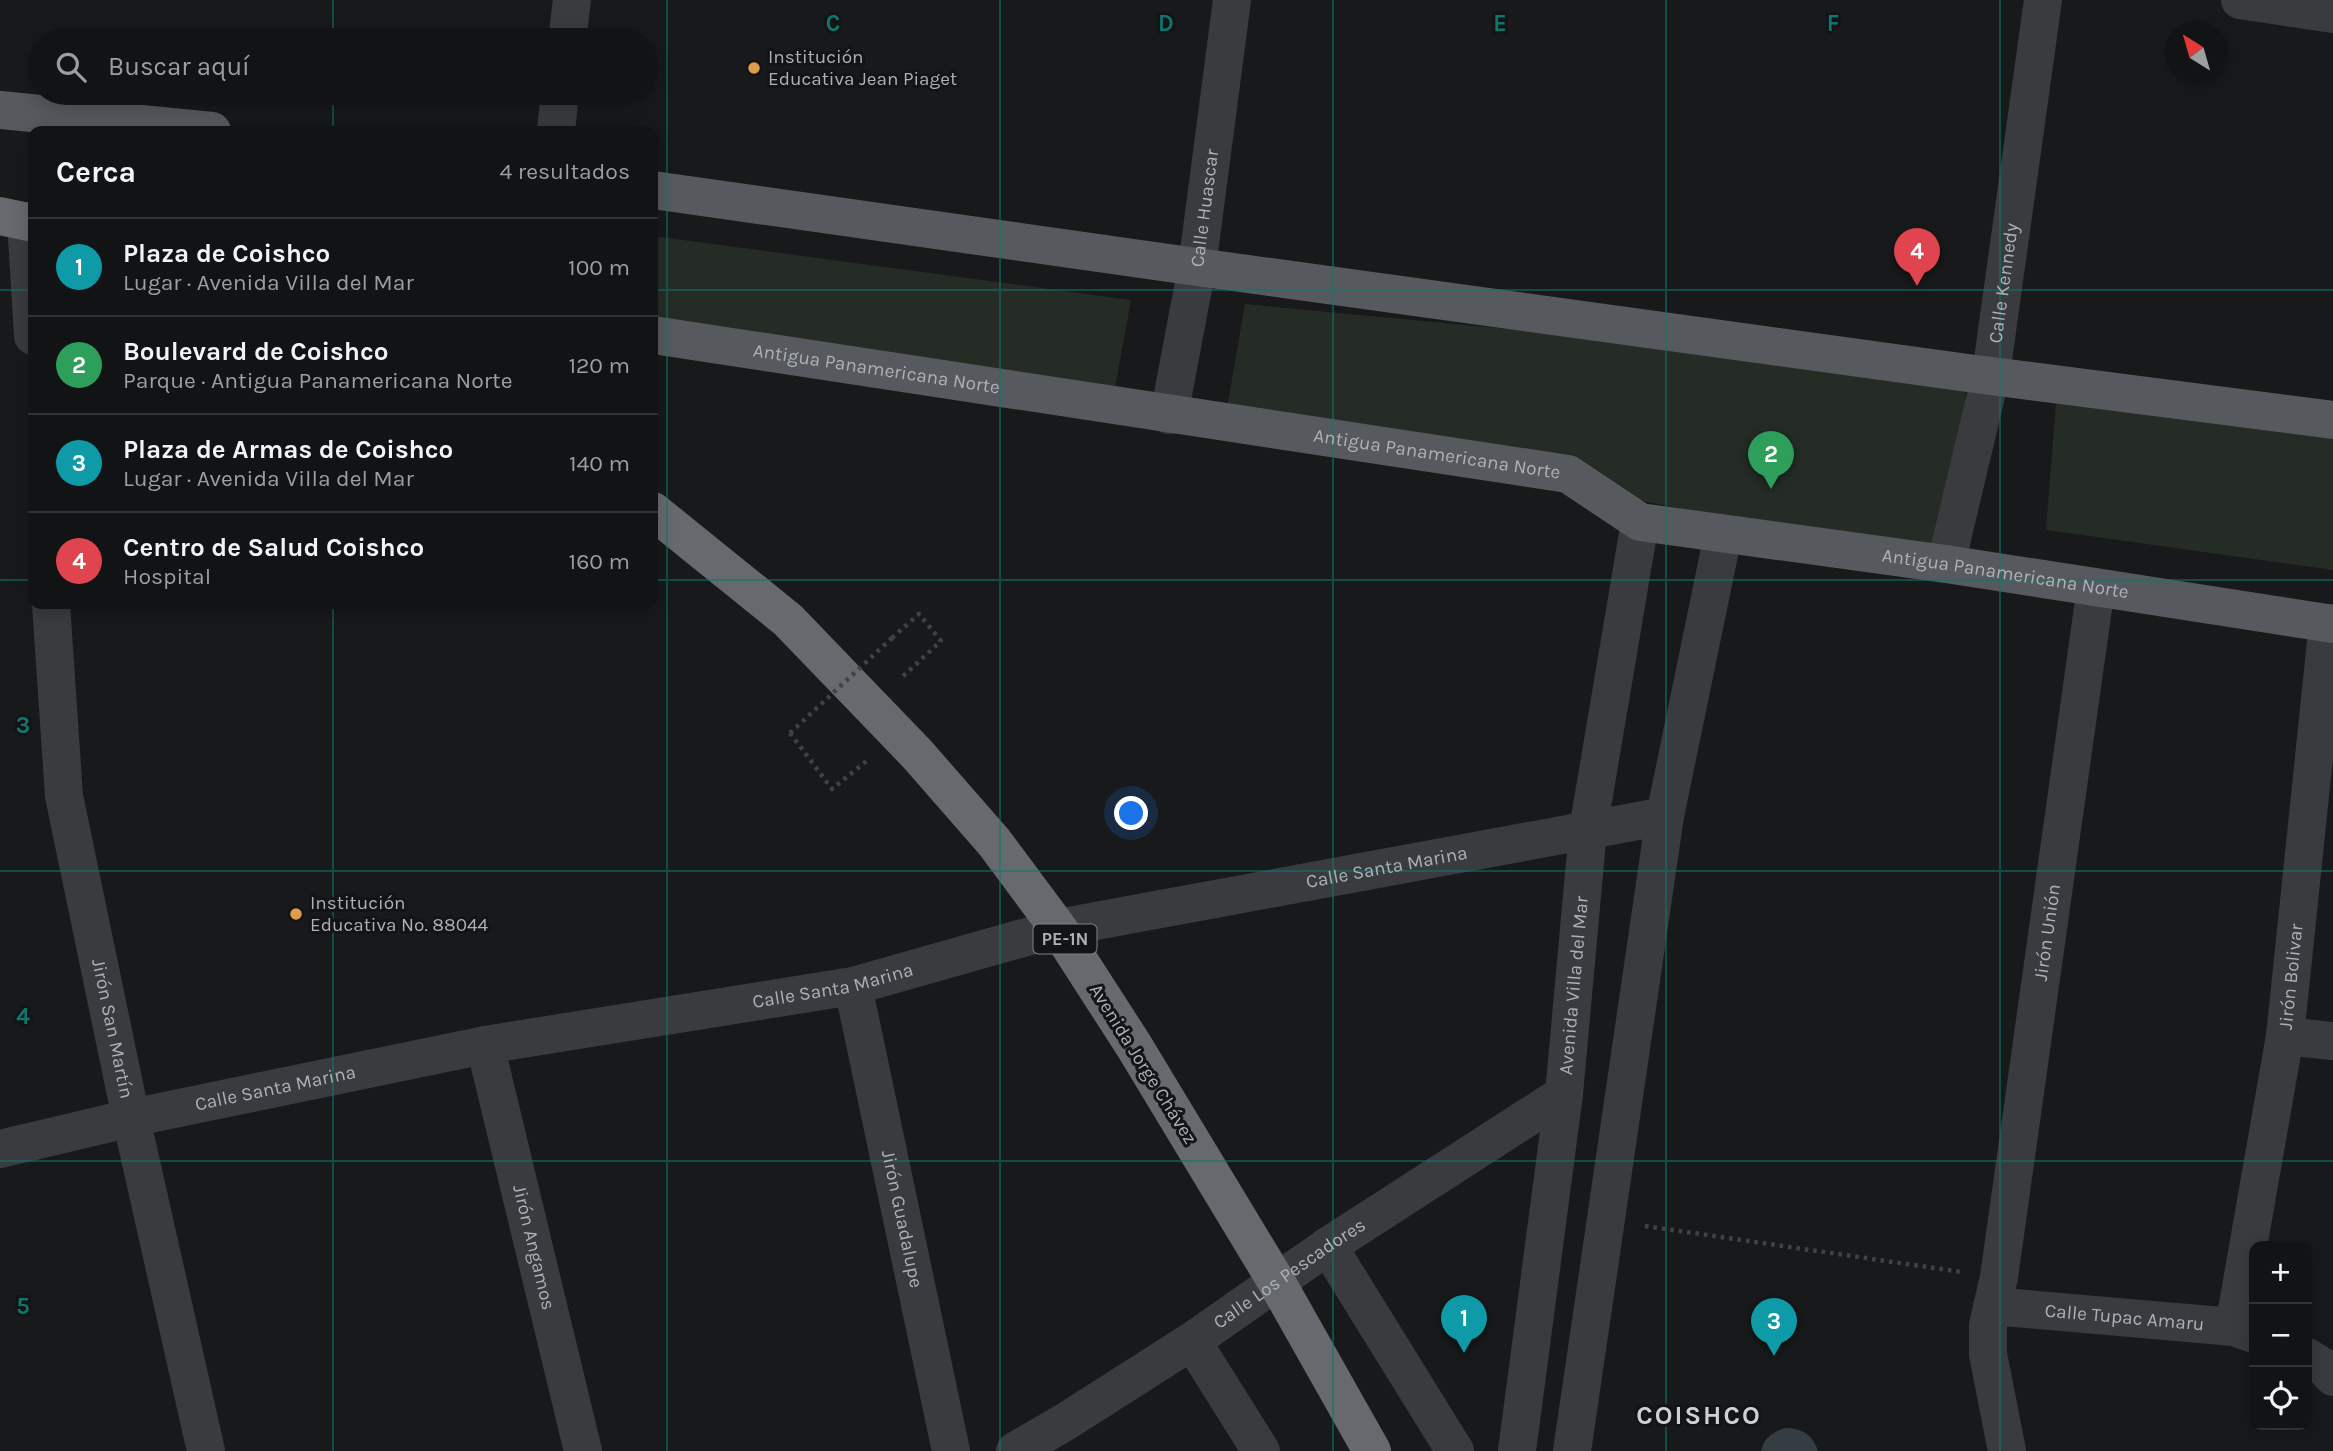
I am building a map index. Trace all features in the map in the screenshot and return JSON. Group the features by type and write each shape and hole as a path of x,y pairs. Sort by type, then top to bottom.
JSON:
{"highway":[{"name":"Avenida Jorge Chávez","path":"658,515 788,620 872,706 994,842 1058,928 1134,1046 1276,1281 1372,1451"}],"main road":[{"path":"0,110 162,126"},
{"path":"658,191 1968,373 2333,420"},
{"name":"Antigua Panamericana Norte","path":"658,336 1569,474 1640,522 1947,564 2331,624"}],"street":[{"path":"568,28 572,0"},
{"name":"Calle Huascar","path":"1169,415 1197,267 1232,0"},
{"name":"Calle Kennedy","path":"1947,564 1991,374 2043,0"},
{"path":"2240,0 2333,14"},
{"path":"557,126 559,105"},
{"path":"20,220 28,291"},
{"name":"Avenida Villa del Mar","path":"1517,1451 1564,1094 1588,830 1640,522"},
{"path":"1572,1451 1665,816 1723,535"},
{"name":"Jirón Unión","path":"2007,1451 1988,1354 1988,1325 1996,1292 2096,587"},
{"name":"Jirón San Martín","path":"51,609 64,796 131,1118 206,1451"},
{"name":"Jirón Bolivar","path":"2244,1331 2285,1036 2331,624"},
{"name":"Calle Santa Marina","path":"0,1149 131,1118 485,1045 853,986 1058,928 1665,816"},
{"name":"Jirón Guadalupe","path":"853,986 951,1451"},
{"path":"2285,1036 2333,1041"},
{"name":"Jirón Angamos","path":"485,1045 583,1451"},
{"name":"Calle Los Pescadores","path":"1015,1451 1074,1437 1192,1341 1276,1281 1564,1094"},
{"path":"1549,1212 1606,1220"},
{"path":"1328,1245 1455,1451"},
{"name":"Calle Tupac Amaru","path":"1996,1292 2244,1331"},
{"path":"1192,1341 1261,1451"},
{"path":"2312,1360 2333,1377"}],"path":[{"path":"832,789 790,733 919,614 941,641 872,706"},
{"path":"1606,1220 1996,1292"}],"shaded area":[{"path":"658,237 1131,300 1113,399 658,331"},
{"path":"1245,304 1968,373 1946,564 1226,414"},
{"path":"2057,390 2333,438 2333,570 2046,530"},
{"path":"1785,1428 1797,1429 1806,1434 1818,1451 1761,1451 1770,1436"}],"place":[{"name":"Institución Educativa Jean Piaget","path":"754,68"},
{"name":"Centro de Salud Coishco","path":"1917,286"},
{"name":"Boulevard de Coishco","path":"1771,489"},
{"name":"Institución Educativa No. 88044","path":"296,914"},
{"name":"Plaza de Coishco","path":"1464,1353"},
{"name":"Plaza de Armas de Coishco","path":"1774,1356"}],"district":[{"name":"COISHCO","path":"1699,1415"}]}
